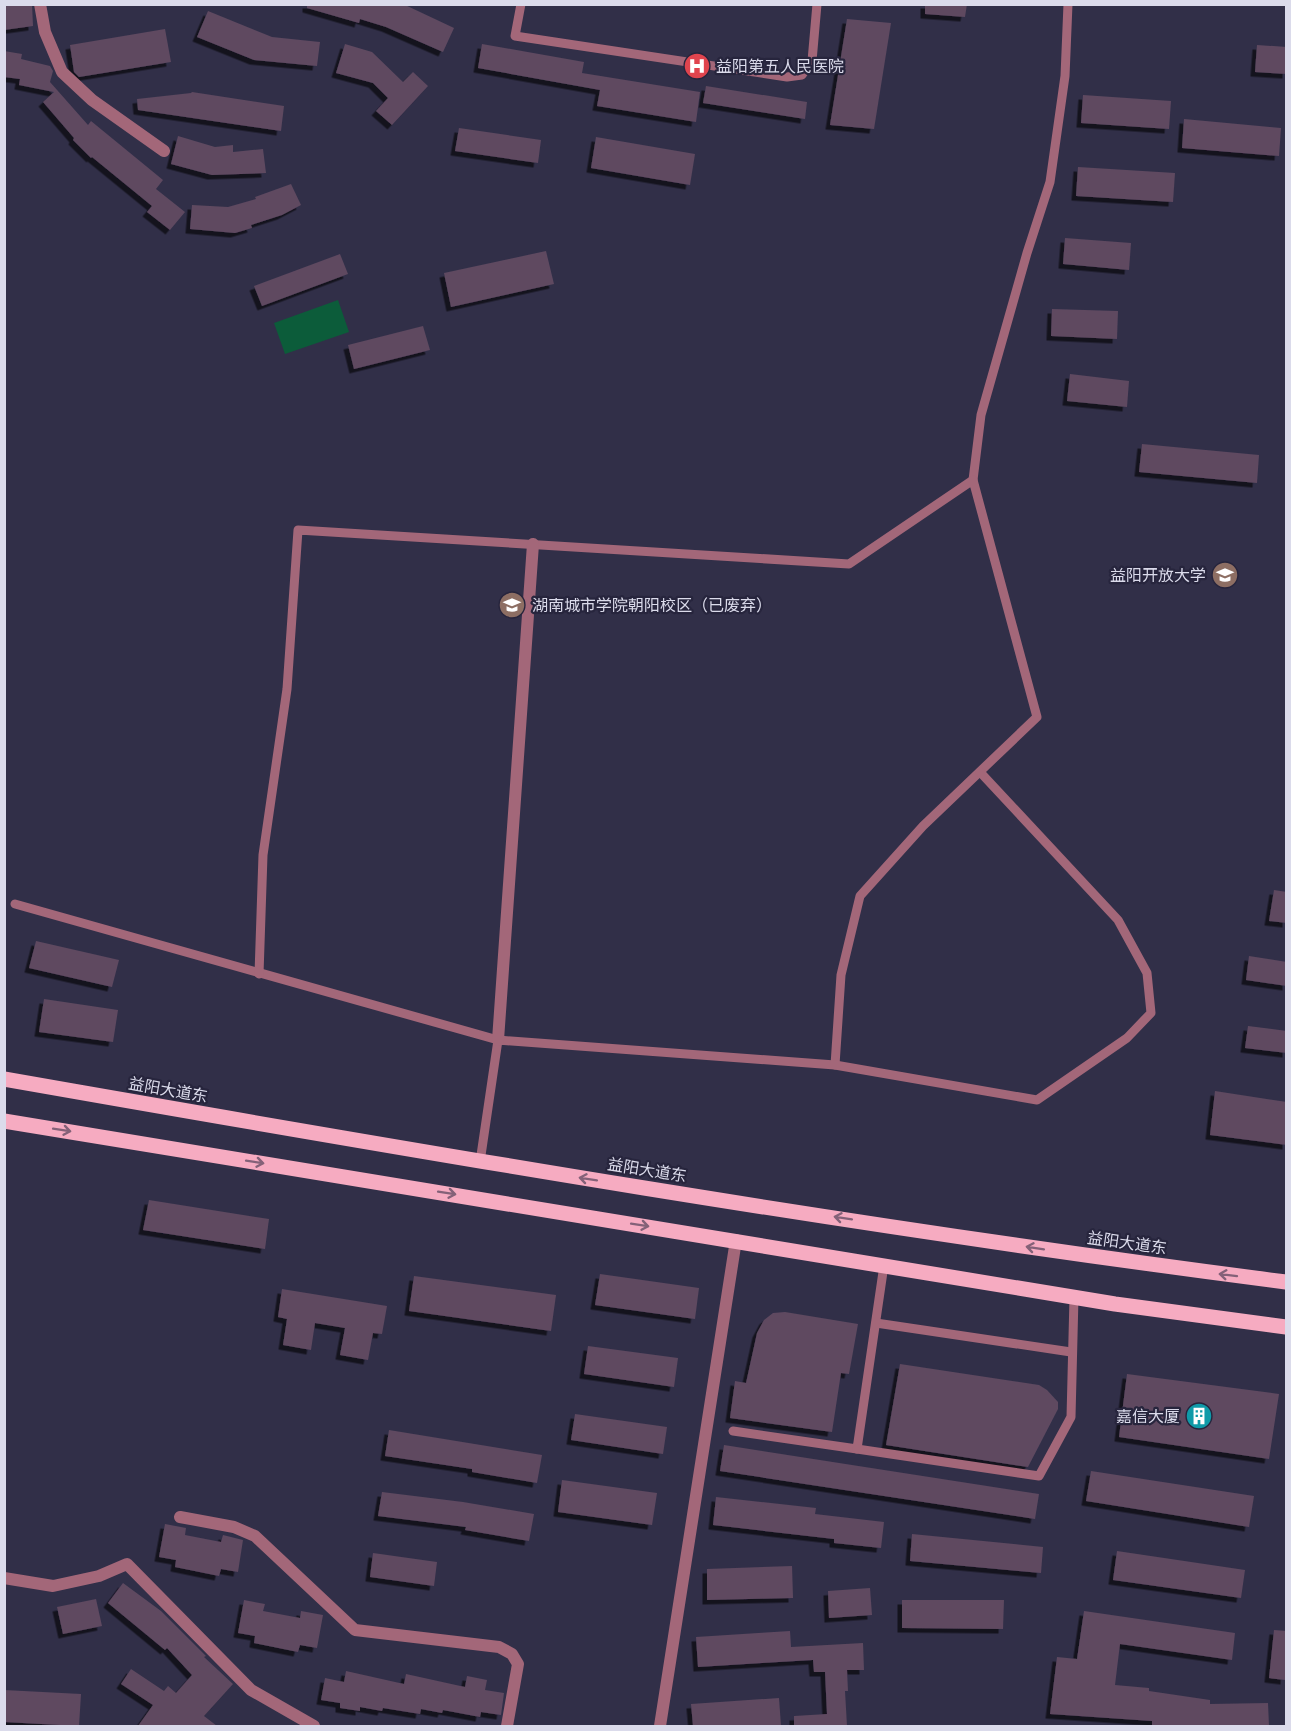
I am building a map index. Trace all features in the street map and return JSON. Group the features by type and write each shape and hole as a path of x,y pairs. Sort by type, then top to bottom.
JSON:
{"main road":[{"name":"益阳大道东","path":"4,1079 480,1162 1123,1261 1287,1282"},
{"path":"5,1121 1074,1297 1287,1327"}],"street":[{"path":"40,4 45,32 62,72 92,100 164,151"},
{"path":"498,1040 533,544"},
{"path":"4,1130 5,1121"},
{"path":"660,1726 736,1240"},
{"path":"180,1517 234,1527 255,1536 356,1630 499,1647 512,1654 518,1664 507,1726"},
{"path":"4,1578 53,1586 99,1576 127,1564 251,1690 314,1726"}],"lane":[{"path":"521,4 515,36 787,77 802,75 812,61 817,4"},
{"path":"835,1065 842,975 860,896 923,826 1038,717 973,480 981,415 1050,182 1065,76 1068,4"},
{"path":"259,974 263,855 287,689 298,530 849,564 973,480"},
{"path":"15,904 498,1040 835,1065 1037,1100 1127,1038 1151,1013 1146,973 1118,920 980,772"},
{"path":"480,1162 498,1040"},
{"path":"857,1449 885,1265"},
{"path":"733,1431 1039,1476 1071,1417 1074,1297"},
{"path":"876,1323 1071,1352"}],"green space":[{"path":"338,300 349,332 285,354 274,323"}],"building":[{"path":"4,4 32,4 33,26 4,30"},
{"path":"307,4 403,4 454,28 443,52 386,27 360,19 359,23 307,8"},
{"path":"925,4 967,4 965,17 925,14"},
{"path":"208,11 272,37 320,42 317,66 254,60 197,37"},
{"path":"847,19 891,23 874,129 830,125"},
{"path":"165,29 171,62 79,77 74,72 70,45"},
{"path":"345,44 372,52 403,82 413,72 428,86 392,125 376,111 388,98 373,83 336,73"},
{"path":"482,44 584,62 582,73 700,92 696,122 597,106 600,90 478,68"},
{"path":"1257,45 1287,47 1287,74 1255,72"},
{"path":"4,51 22,54 21,59 50,66 53,71 50,82 88,125 91,121 163,180 156,189 185,212 170,230 147,212 152,206 91,158 73,140 74,138 43,102 54,92 19,85 20,79 4,77"},
{"path":"706,86 807,102 805,119 703,103"},
{"path":"192,92 284,106 281,131 138,110 137,99"},
{"path":"1083,95 1171,101 1169,129 1081,123"},
{"path":"1184,119 1281,128 1279,156 1182,148"},
{"path":"459,128 541,140 538,163 455,151"},
{"path":"178,136 215,147 233,145 233,152 263,149 266,173 212,175 171,164"},
{"path":"596,137 695,154 690,185 591,168"},
{"path":"1078,167 1175,173 1173,202 1076,196"},
{"path":"291,184 301,205 282,215 235,233 190,229 192,205 228,207 256,199 255,197"},
{"path":"1065,238 1131,243 1129,270 1063,264"},
{"path":"546,251 554,284 451,307 444,273"},
{"path":"340,254 348,274 262,306 254,286"},
{"path":"1052,309 1118,311 1117,339 1051,336"},
{"path":"423,326 430,350 354,369 348,345"},
{"path":"1070,374 1129,381 1127,407 1067,401"},
{"path":"1142,444 1259,455 1257,483 1139,472"},
{"path":"1274,890 1287,892 1287,923 1269,921"},
{"path":"36,941 119,960 112,987 29,968"},
{"path":"1249,956 1287,962 1287,986 1246,980"},
{"path":"44,999 118,1010 113,1042 39,1032"},
{"path":"1248,1026 1287,1031 1287,1053 1245,1048"},
{"path":"1215,1091 1287,1102 1287,1145 1210,1135"},
{"path":"149,1200 269,1219 265,1249 143,1230"},
{"path":"600,1274 699,1288 695,1319 595,1305"},
{"path":"414,1276 556,1295 551,1331 409,1311"},
{"path":"282,1289 387,1306 382,1334 373,1333 368,1360 340,1355 345,1328 315,1323 311,1350 283,1345 287,1319 278,1317"},
{"path":"785,1312 858,1324 849,1374 841,1373 832,1432 730,1418 735,1381 746,1383 757,1333 764,1320 773,1313"},
{"path":"588,1346 678,1358 674,1387 584,1374"},
{"path":"900,1364 1039,1385 1047,1390 1058,1402 1058,1409 1028,1467 886,1445"},
{"name":"嘉信大厦","path":"1127,1374 1279,1394 1269,1459 1119,1437"},
{"path":"575,1414 667,1427 663,1454 571,1440"},
{"path":"389,1430 542,1455 537,1483 472,1472 472,1469 385,1456"},
{"path":"724,1445 1039,1494 1035,1519 720,1471"},
{"path":"1091,1471 1254,1496 1249,1527 1086,1501"},
{"path":"562,1480 657,1493 652,1525 558,1512"},
{"path":"382,1492 534,1514 529,1541 465,1530 466,1527 378,1516"},
{"path":"716,1497 816,1508 815,1514 884,1522 881,1548 834,1543 834,1539 713,1525"},
{"path":"165,1524 186,1528 185,1535 221,1542 223,1535 243,1540 238,1572 221,1569 219,1576 175,1567 176,1560 159,1557"},
{"path":"912,1534 1043,1547 1041,1573 910,1561"},
{"path":"1117,1551 1245,1570 1241,1598 1113,1580"},
{"path":"373,1553 437,1562 434,1586 370,1577"},
{"path":"792,1566 793,1598 707,1600 707,1569"},
{"path":"123,1583 161,1611 233,1684 204,1716 217,1726 138,1726 153,1705 121,1684 131,1669 164,1691 168,1686 176,1693 192,1675 167,1648 165,1650 108,1603"},
{"path":"870,1588 872,1615 829,1618 828,1591"},
{"path":"96,1599 102,1626 63,1634 57,1607"},
{"path":"244,1600 265,1604 263,1611 300,1618 301,1611 323,1615 317,1648 300,1645 298,1652 254,1643 255,1636 238,1633"},
{"path":"902,1600 1004,1600 1003,1629 902,1628"},
{"path":"1084,1611 1235,1633 1232,1660 1120,1644 1115,1685 1149,1688 1149,1691 1210,1700 1210,1704 1268,1703 1269,1726 1161,1726 1152,1725 1152,1721 1050,1714 1057,1657 1077,1659"},
{"path":"1274,1630 1287,1631 1285,1680 1269,1678"},
{"path":"790,1631 791,1647 863,1643 864,1670 847,1670 848,1691 845,1691 847,1726 794,1726 794,1716 827,1714 825,1672 814,1672 813,1660 698,1667 696,1637"},
{"path":"346,1671 404,1684 406,1674 465,1687 467,1676 487,1680 485,1690 504,1693 501,1715 481,1712 480,1717 443,1710 442,1713 421,1709 420,1714 360,1707 360,1711 340,1708 340,1703 321,1700 325,1678 344,1682"},
{"path":"4,1690 81,1694 79,1726 4,1722"},
{"path":"779,1698 781,1726 693,1726 691,1704"}],"place":[{"name":"益阳第五人民医院","path":"697,66"},
{"name":"益阳开放大学","path":"1225,575"},
{"name":"湖南城市学院朝阳校区（已废弃）","path":"512,605"},
{"name":"嘉信大厦","path":"1199,1416"}]}
